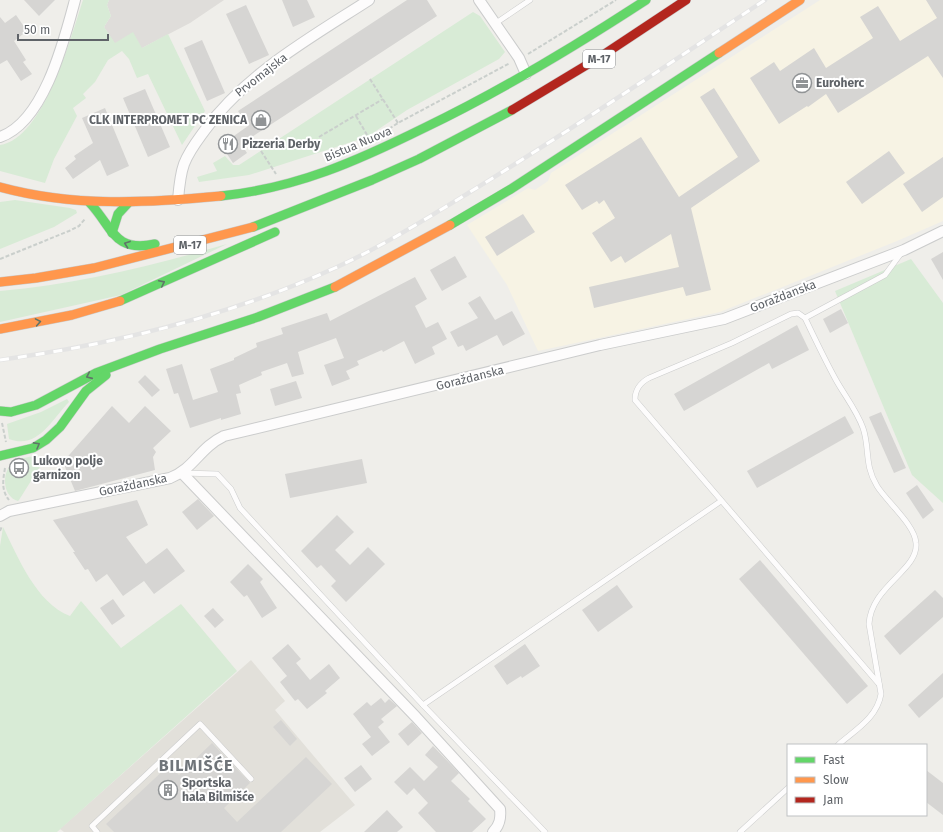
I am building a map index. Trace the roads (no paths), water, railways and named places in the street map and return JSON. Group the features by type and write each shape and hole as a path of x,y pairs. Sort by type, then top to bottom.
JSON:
{"main road":[{"name":"Bistua Nuova","path":"0,187 89,202 129,202 218,197 263,190 304,180 365,156 453,115 587,40 646,0"},
{"name":"M-17","path":"3,282 92,268 197,243 266,223 366,184 437,151 510,113 608,54 686,0"},
{"path":"1,415 36,405 84,378 125,362 258,317 330,289 421,242 511,190 800,0"},
{"path":"345,202 366,184"},
{"path":"265,212 331,190 366,184"},
{"path":"0,190 11,190"},
{"path":"89,202 98,211 112,233 124,244 134,247 151,246 232,222"},
{"path":"112,233 118,214 129,202"},
{"path":"0,329 49,320 102,307 141,293 224,253 281,230"},
{"path":"4,455 33,448 46,440 60,426 86,391 125,362"}],"street":[{"path":"0,137 9,133 21,124 39,103 54,68 75,0"},
{"name":"Prvomajska","path":"178,200 181,175 189,153 213,119 231,98 246,84 291,51 369,0"},
{"path":"479,0 519,58 526,74"},
{"name":"Goraždanska","path":"5,514 170,478 182,473 211,442 224,436 600,345 724,319 904,250 943,231"},
{"path":"182,473 416,717 500,809 501,818 498,827 493,832"}],"lane":[{"path":"496,23 530,0"},
{"path":"805,318 885,274 904,250"},
{"path":"839,744 874,714 879,705 881,694 880,684 869,624 870,615 878,597 910,562 915,553 916,543 914,533 884,497 871,475 863,428 824,357 805,318 798,313 791,314 732,343 642,382 635,394 635,400 645,414 880,684"},
{"path":"182,473 217,474 231,489 240,508 423,705 545,832"},
{"path":"423,705 721,501"},
{"path":"97,832 92,826 200,724 251,779"},
{"path":"740,832 787,789"}],"railway":[{"path":"0,360 86,346 170,326 253,301 335,268 403,232 507,169 618,98 765,0"}],"place":[{"name":"Euroherc","path":"802,83"},
{"name":"CLK INTERPROMET PC ZENICA","path":"261,120"},
{"name":"Pizzeria Derby","path":"228,144"},
{"name":"Lukovo polje garnizon","path":"19,468"},
{"name":"Sportska hala Bilmišće","path":"168,790"}],"district":[{"name":"BILMIŠĆE","path":"196,765"}]}
